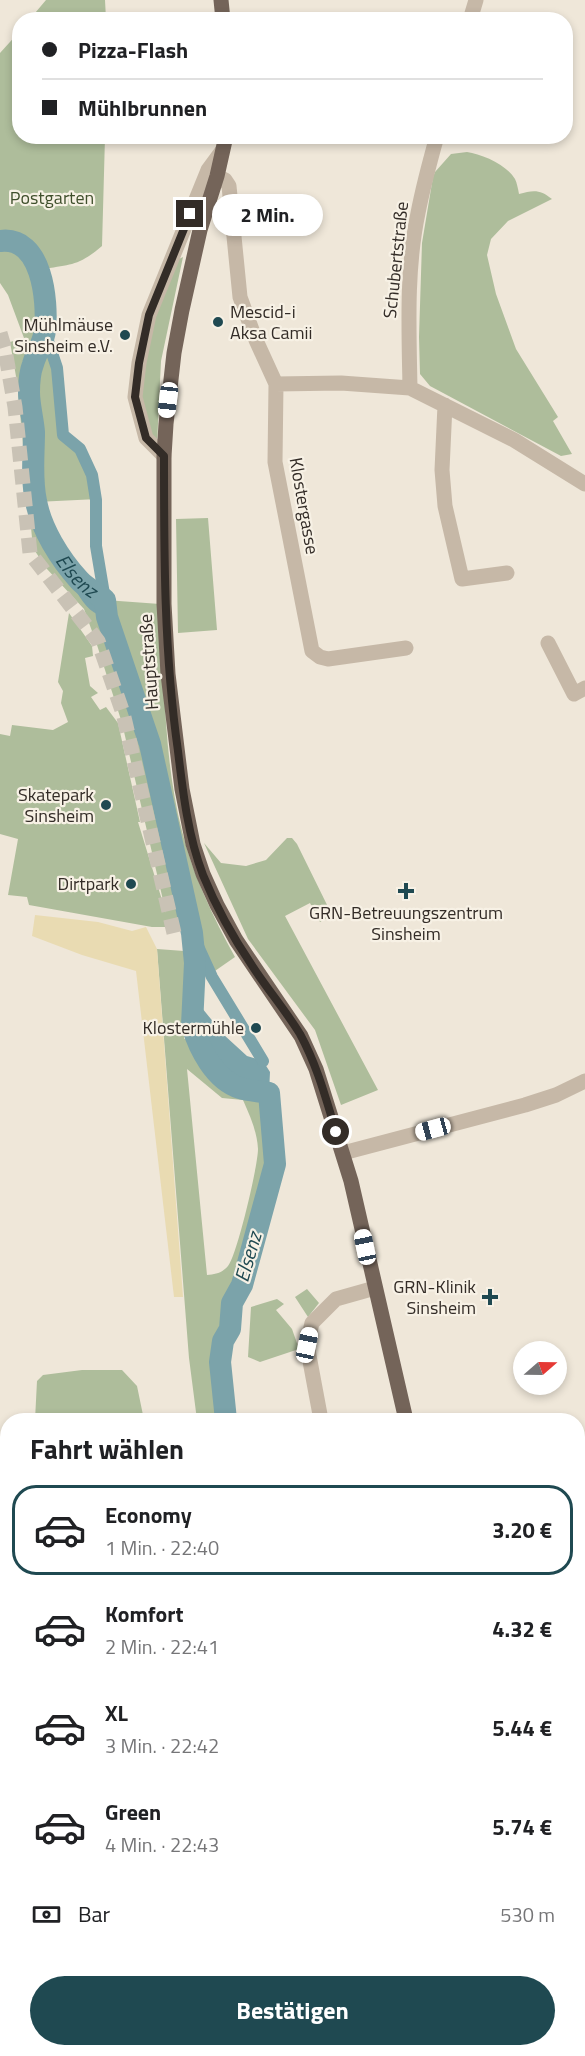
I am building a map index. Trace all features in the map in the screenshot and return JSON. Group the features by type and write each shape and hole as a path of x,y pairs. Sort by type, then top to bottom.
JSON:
{"main road":[{"name":"Hauptstraße","path":"225,144 194,254 176,342 164,456 164,604 168,674 182,789 203,874 236,940 301,1036 316,1069 343,1153 404,1413"}],"street":[{"path":"164,456 146,438 135,397 139,363 149,315 208,170 224,144"},
{"name":"Schubertstraße","path":"410,388 408,331 412,258 417,214 435,144"},
{"name":"Klostergasse","path":"217,177 225,180 229,186 240,297 255,338 276,384 275,462 312,651 328,659 406,648"},
{"path":"276,384 341,383 410,388 514,440 585,484"},
{"path":"445,405 442,470 445,506 462,579 507,573"},
{"path":"548,643 574,694 585,688"},
{"path":"343,1153 525,1105 555,1095 585,1081"},
{"path":"320,1413 307,1345 312,1323 336,1299 375,1288"}],"green space":[{"path":"46,0 105,0 106,12 36,12"},
{"name":"Postgarten","path":"12,40 12,144 105,144 102,246 79,261 41,270 51,295 46,328 59,365 67,438 82,447 94,470 98,499 36,502 45,528 77,591 101,616 109,618 105,600 160,604 168,747 176,803 182,831 198,880 235,957 212,973 190,911 169,927 152,927 29,905 27,897 8,895 18,839 0,834 0,734 10,736 12,725 53,730 68,722 61,703 63,691 58,682 69,613 92,646 93,656 85,658 90,686 98,693 91,697 100,710 106,707 118,723 140,822 138,822 166,913 122,723 84,609 47,569 33,548 17,382 10,342 24,338 8,295 0,283 0,53"},
{"path":"467,152 487,158 506,169 515,179 519,194 536,191 552,199 508,221 491,239 487,255 496,294 516,349 558,417 553,421 572,454 561,456 430,386 420,374 422,243 433,177 451,154"},
{"path":"183,257 161,361 157,444 148,437 139,395 151,330 175,261"},
{"path":"208,518 217,630 178,633 176,519"},
{"path":"287,838 292,838 297,844 332,915 320,922 310,903 285,916 378,1090 341,1105 315,1030 248,939 204,843 221,863 246,866 266,860"},
{"path":"157,949 184,951 184,1039 195,1034 212,1068 238,1088 271,1094 278,1127 278,1165 274,1202 247,1285 228,1360 231,1413 196,1413 189,1358","holes":["187,1069 222,1098 243,1100 251,1118 257,1142 255,1173 232,1259 223,1270 207,1275"]},
{"path":"307,1289 319,1303 308,1317 295,1297"},
{"path":"277,1299 284,1304 276,1310 292,1329 299,1349 260,1362 248,1357 251,1307"},
{"path":"82,1370 122,1370 137,1386 143,1413 35,1413 37,1381 43,1375"}],"sand":[{"path":"35,915 98,922 132,931 146,927 157,949 183,1297 174,1297 136,971 82,955 32,936"}],"water":[{"path":"60,555 80,582 105,600 107,617 98,615 83,602"},
{"path":"193,997 224,1035 247,1056 263,1061 270,1072 269,1093 239,1088 212,1068 192,1025"}],"waterway":[{"name":"Elsenz","path":"0,241 14,242 25,248 39,272 43,288 45,330 32,367 29,389 34,432 34,492 42,522 65,563 82,583 105,600 107,617 150,744 192,933 195,963 192,1025 209,1062 223,1078 240,1088 269,1093 275,1164 242,1285 232,1303 230,1329 223,1341 220,1362 225,1413"},
{"path":"45,332 57,368 63,435 80,449 92,475 96,500 96,546 105,600"},
{"path":"192,933 212,977 263,1061"}],"tunnel":[{"path":"0,333 15,407 30,553 98,641 123,713 174,933"}],"place":[{"name":"Mescid-i Aksa Camii","path":"218,322"},
{"name":"Mühlmäuse Sinsheim e.V.","path":"125,335"},
{"name":"Skatepark Sinsheim","path":"106,805"},
{"name":"Dirtpark","path":"131,884"},
{"name":"GRN-Betreuungszentrum Sinsheim","path":"406,891"},
{"name":"Klostermühle","path":"256,1028"},
{"name":"GRN-Klinik Sinsheim","path":"490,1297"}],"route":[{"path":"190,214 149,315 135,397 146,438 164,456 166,642 171,706 182,789 194,844 210,890 236,940 301,1036 316,1069 336,1132"}]}
